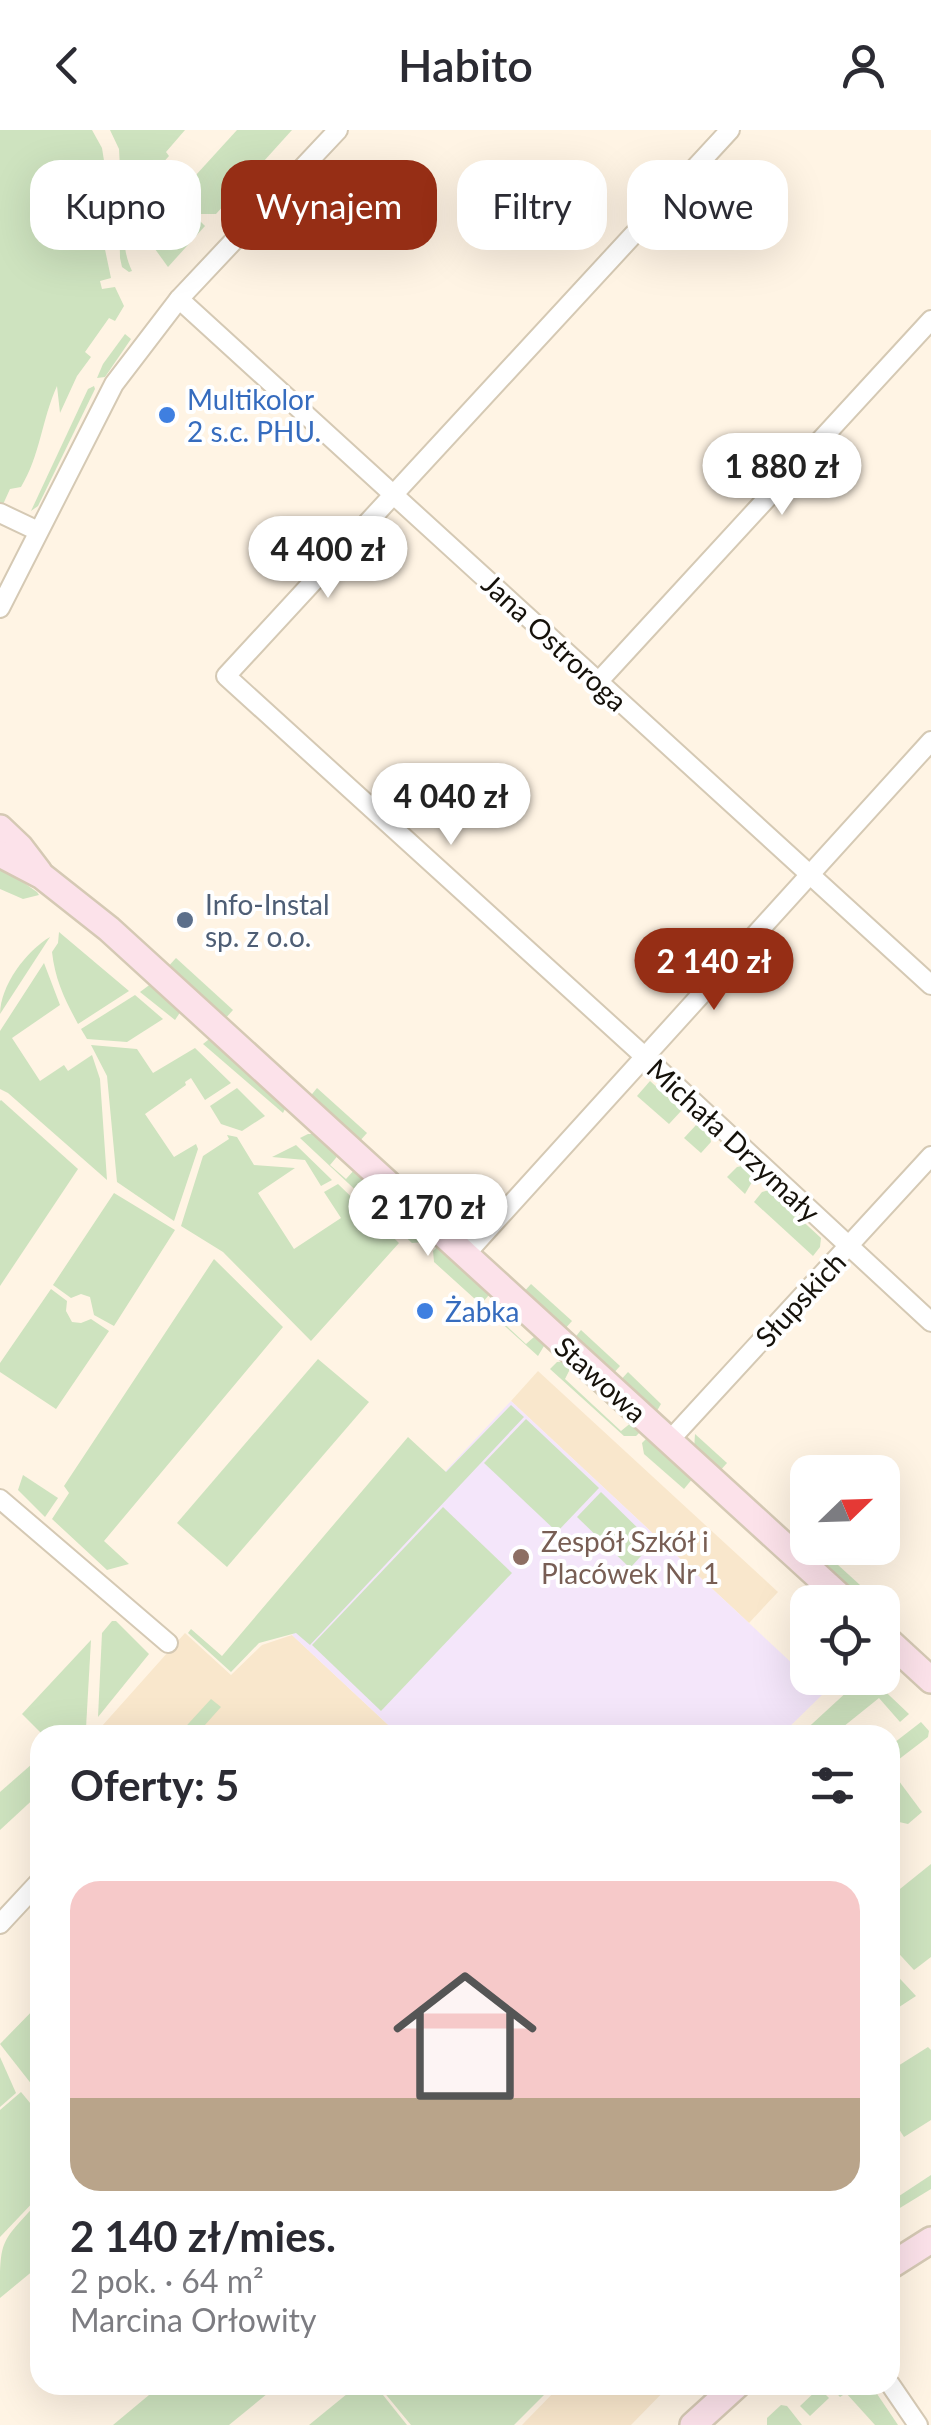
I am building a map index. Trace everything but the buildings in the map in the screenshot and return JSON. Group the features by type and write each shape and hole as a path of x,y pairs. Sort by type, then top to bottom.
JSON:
{"street":[{"path":"0,608 107,395 179,299 338,130"},
{"path":"395,494 730,130"},
{"name":"Jana Ostroroga","path":"179,299 931,986"},
{"path":"598,682 931,320"},
{"name":"Michała Drzymały","path":"395,494 226,676 931,1322"},
{"path":"0,514 38,531"},
{"path":"465,1255 931,741"},
{"name":"Stawowa","path":"0,828 20,846 42,876"},
{"name":"Stawowa","path":"0,854 42,876 109,929 827,1585"},
{"name":"Słupskich","path":"669,1441 931,1156"},
{"path":"0,1499 168,1643"},
{"path":"900,1652 931,1680"},
{"path":"0,1924 30,1892"},
{"path":"900,2260 931,2240"},
{"path":"694,2425 726,2395"},
{"path":"898,2395 918,2425"}],"shaded area":[{"path":"538,1371 778,1592 749,1623 511,1401"},
{"name":"Zespół Szkół i Placówek Nr 1","path":"511,1401 790,1661 790,1695 822,1695 791,1725 388,1725 292,1635"},
{"path":"185,1633 231,1675 262,1645 292,1635 388,1725 103,1725"},
{"path":"551,2395 660,2395 631,2425 522,2425"}],"green space":[{"path":"0,130 92,130 104,160 30,160 30,250 105,250 111,278 100,281 102,289 115,287 124,306 115,321 109,318 85,352 91,357 77,376 60,413 57,386 27,475 21,487 10,489 0,511"},
{"path":"110,130 185,130 166,152 169,156 165,160 120,160"},
{"path":"237,130 292,130 265,160 221,160 221,208 216,214 201,214 201,169"},
{"path":"120,250 126,250 132,271 122,267"},
{"path":"156,250 183,250 168,267"},
{"path":"125,334 131,339 105,377 97,378 103,364"},
{"path":"94,386 38,506 31,511 88,389"},
{"path":"0,866 39,895 23,899 0,889"},
{"path":"59,932 129,991 78,1024 61,990 53,962"},
{"path":"50,937 0,1014 4,992 16,970"},
{"path":"176,958 233,1010 223,1021 166,969"},
{"path":"44,963 60,1005 12,1038 40,1081 64,1065 68,1071 92,1055 100,1079 107,1180 0,1089 0,1031"},
{"path":"152,983 181,1011 175,1020 140,992"},
{"path":"135,995 163,1019 127,1042 87,1039 81,1029"},
{"path":"214,1040 286,1107 283,1113 203,1044"},
{"path":"91,1045 137,1049 153,1073 195,1048 231,1083 205,1100 191,1078 145,1114 174,1157 196,1144 198,1149 174,1221 117,1182 107,1076"},
{"path":"650,1081 682,1110 669,1124 637,1096"},
{"path":"237,1088 265,1116 242,1131 221,1124 210,1106"},
{"path":"317,1088 367,1133 358,1143 308,1099"},
{"path":"0,1101 78,1169 0,1286"},
{"path":"697,1124 711,1142 701,1153 684,1138"},
{"path":"321,1134 340,1153 330,1165 346,1179 356,1168 366,1178 356,1189 373,1204 383,1193 430,1236 424,1242 412,1243 300,1138"},
{"path":"227,1135 237,1137 254,1165 295,1168 258,1193 294,1249 341,1218 324,1192 338,1184 399,1243 311,1341 223,1252 181,1226 203,1156 229,1139"},
{"path":"296,1145 332,1180 321,1186 305,1160 272,1157"},
{"path":"742,1166 755,1177 745,1194 727,1177"},
{"path":"769,1190 821,1238 813,1256 754,1202"},
{"path":"114,1193 175,1230 114,1326 94,1315 90,1297 81,1294 71,1298 53,1285"},
{"path":"440,1244 488,1288 489,1295 482,1303 526,1344 534,1337 543,1339 538,1356 434,1262 433,1251"},
{"path":"214,1259 283,1327 104,1541 129,1564 107,1570 52,1519 69,1493 64,1486"},
{"path":"531,1284 572,1321 563,1331 522,1294"},
{"path":"51,1289 67,1301 66,1311 72,1322 91,1319 109,1331 56,1409 0,1372 0,1363"},
{"path":"581,1330 620,1366 612,1375 573,1340"},
{"path":"318,1359 369,1402 227,1567 177,1523"},
{"path":"567,1361 571,1367 565,1379 621,1431 632,1422 643,1429 636,1436 624,1436 550,1369 557,1362"},
{"path":"628,1372 661,1404 655,1414 619,1382"},
{"path":"511,1405 524,1417 310,1645 296,1633 259,1643 231,1672 188,1633 191,1629 222,1656 408,1437 446,1472"},
{"path":"526,1419 599,1488 557,1532 484,1463"},
{"path":"695,1434 727,1463 718,1473 694,1450"},
{"path":"649,1436 693,1478 684,1489 644,1454 642,1443"},
{"path":"23,1475 58,1498 45,1517 18,1490"},
{"path":"601,1492 653,1543 630,1568 577,1517"},
{"path":"443,1507 512,1573 381,1711 312,1645"},
{"path":"824,1565 838,1565 860,1585 842,1585"},
{"path":"112,1621 149,1654 98,1717 102,1633"},
{"path":"91,1640 86,1725 33,1725 22,1714"},
{"path":"844,1695 889,1695 909,1714 900,1722 879,1698 845,1725 811,1725"},
{"path":"211,1699 221,1707 205,1725 187,1725"},
{"path":"921,1722 929,1731 928,1737 900,1758 900,1738"},
{"path":"30,1766 30,1802 0,1830 0,1792"},
{"path":"900,1782 922,1812 908,1824 900,1822"},
{"path":"931,1864 931,1957 914,1970 900,1955 900,1889"},
{"path":"900,1979 916,1996 900,2006"},
{"path":"30,2013 30,2082 0,2044"},
{"path":"928,2047 931,2050 931,2120 904,2137 900,2131 900,2065"},
{"path":"0,2057 16,2093 0,2107"},
{"path":"21,2092 30,2103 30,2206 0,2237 0,2110"},
{"path":"931,2175 931,2189 900,2208 900,2195"},
{"path":"30,2211 30,2273 0,2298 2,2252"},
{"path":"149,2395 266,2395 229,2425 113,2425"},
{"path":"346,2395 383,2395 407,2425 309,2425"},
{"path":"386,2395 544,2395 514,2425 411,2425"},
{"path":"812,2395 829,2398 810,2416 800,2406"},
{"path":"848,2395 878,2395 898,2425 875,2425"},
{"path":"781,2405 787,2406 802,2425 767,2425 767,2418"}],"place":[{"name":"Multikolor 2 s.c. PHU.","path":"167,415"},
{"name":"Info-Instal sp. z o.o.","path":"185,920"},
{"name":"Żabka","path":"425,1311"},
{"name":"Zespół Szkół i Placówek Nr 1","path":"521,1557"}]}
